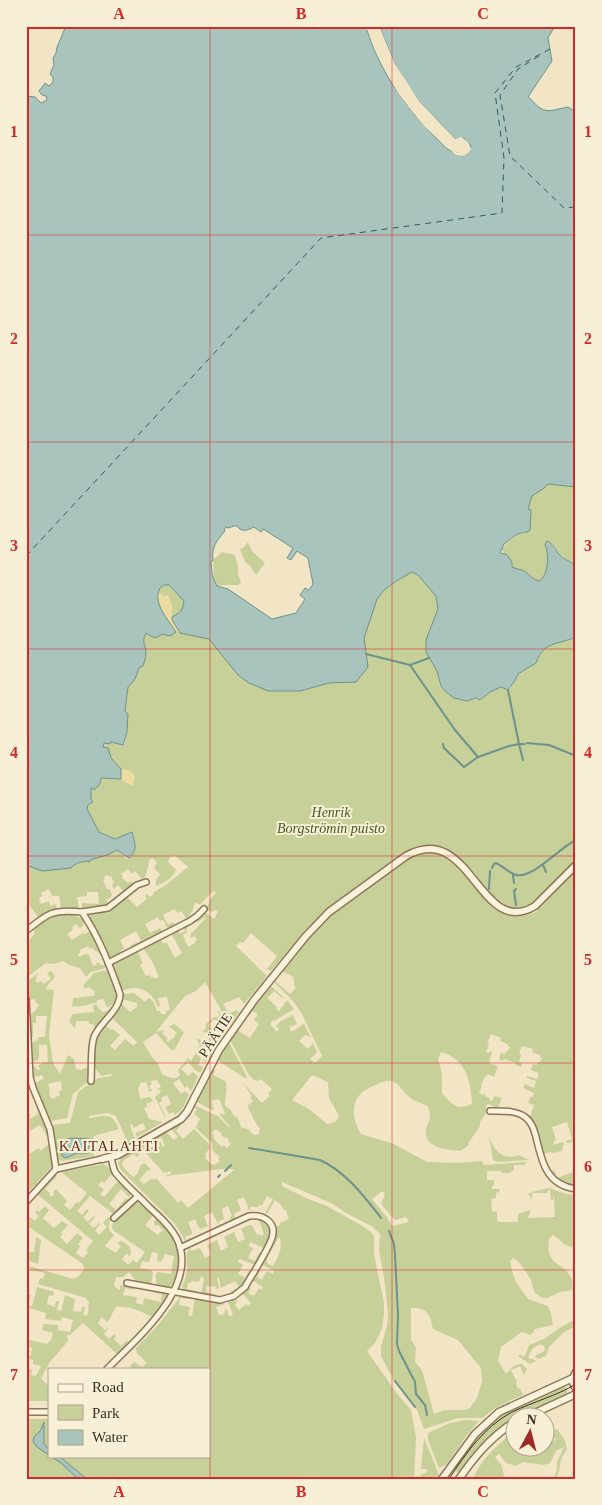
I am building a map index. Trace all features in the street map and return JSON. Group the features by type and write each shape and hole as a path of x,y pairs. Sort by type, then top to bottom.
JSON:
{"street":[{"name":"PÄÄTIE","path":"56,1169 118,1155 184,1116 214,1058 234,1029 255,999 318,922 329,912 418,849 431,848 453,858 465,868 493,903 502,909 516,912 535,906 576,866"},
{"path":"26,931 51,913 82,912 108,908 137,886 146,882"},
{"path":"108,962 190,921 204,909"},
{"path":"82,912 108,962 120,994 116,1006 95,1036 91,1081"},
{"path":"26,999 30,1077 50,1129 56,1169 26,1202"},
{"path":"490,1110 516,1113 526,1118 534,1129 543,1166 550,1177 558,1184 576,1189"},
{"path":"108,1368 164,1308 173,1291 181,1268 180,1248 177,1238 116,1172 111,1157"},
{"path":"114,1218 138,1196"},
{"path":"127,1283 220,1300 228,1298 245,1287 272,1239 272,1227 270,1221 265,1218 258,1215 249,1216 180,1248"},
{"path":"574,1375 573,1384 576,1389"},
{"path":"442,1479 475,1434 499,1412 574,1375"},
{"path":"546,1408 576,1394"},
{"path":"26,1412 48,1412"},
{"path":"460,1477 482,1448 504,1429"}],"green space":[{"path":"548,484 576,487 576,566 559,554 556,548 549,542 545,544 547,559 545,574 539,581 524,571 512,567 511,562 501,549 518,534 525,534 528,509 532,496"},
{"path":"248,542 252,551 265,563 256,575 245,562 240,549"},
{"path":"222,552 234,554 241,582 239,585 217,586 214,578 213,560"},
{"name":"Henrik Borgströmin puisto","path":"412,572 418,575 436,596 438,609 426,640 426,652 437,671 441,686 469,701 473,699 480,700 490,691 501,687 509,690 518,674 531,666 546,647 555,642 576,637 576,862 534,903 517,908 501,903 491,895 473,871 458,857 455,861 491,906 508,915 524,916 536,912 576,871 576,1139 567,1143 566,1141 572,1139 567,1122 552,1127 556,1140 553,1145 563,1142 562,1151 549,1152 543,1155 536,1126 530,1117 534,1105 528,1103 534,1093 523,1088 525,1084 534,1088 536,1081 527,1078 527,1076 537,1079 539,1073 531,1070 533,1064 537,1065 542,1058 540,1055 532,1052 533,1049 522,1046 519,1054 521,1055 519,1062 522,1064 521,1067 504,1059 503,1061 499,1059 501,1053 505,1054 510,1047 508,1044 500,1041 501,1038 491,1034 486,1052 492,1052 489,1063 498,1066 494,1077 488,1074 485,1076 479,1093 483,1095 484,1093 492,1101 494,1096 502,1098 498,1108 488,1104 486,1106 486,1113 480,1122 480,1126 468,1146 460,1151 437,1147 428,1141 426,1130 430,1118 428,1107 410,1098 394,1082 383,1082 361,1093 357,1098 354,1111 361,1134 394,1144 427,1162 458,1163 482,1161 484,1165 526,1162 525,1165 514,1165 514,1170 510,1173 487,1171 487,1180 494,1180 492,1189 500,1189 496,1193 496,1198 491,1199 492,1211 497,1212 498,1222 518,1222 518,1214 531,1210 528,1218 555,1217 554,1197 551,1200 550,1190 547,1193 532,1193 532,1199 528,1194 532,1192 549,1188 566,1194 576,1195 576,1249 564,1244 553,1235 549,1239 548,1248 552,1259 568,1272 573,1290 542,1298 534,1292 531,1280 518,1261 513,1258 510,1261 519,1287 528,1299 548,1306 553,1325 535,1329 531,1335 522,1332 501,1347 498,1361 506,1374 517,1364 522,1364 527,1369 524,1375 520,1366 511,1370 518,1389 520,1388 523,1395 497,1407 483,1418 458,1418 424,1429 417,1410 395,1383 381,1356 381,1346 387,1326 388,1314 379,1251 380,1234 373,1227 329,1202 282,1182 282,1186 327,1206 364,1227 374,1236 374,1254 384,1303 384,1315 382,1329 375,1343 367,1351 411,1410 416,1437 414,1479 26,1479 26,1419 48,1419 48,1458 210,1458 210,1368 133,1368 130,1366 134,1362 142,1367 147,1363 135,1349 158,1325 180,1297 191,1297 190,1299 180,1298 179,1305 190,1307 188,1315 192,1316 195,1298 223,1301 224,1304 216,1307 219,1315 224,1314 226,1308 229,1316 233,1315 228,1301 233,1299 237,1302 235,1305 239,1310 246,1304 248,1306 251,1303 242,1293 248,1287 251,1288 248,1293 254,1296 259,1288 262,1290 263,1287 252,1280 258,1268 261,1269 257,1277 262,1280 267,1271 273,1274 274,1271 261,1264 274,1241 274,1227 289,1219 286,1210 275,1200 267,1214 265,1213 273,1199 267,1196 262,1206 259,1204 259,1207 250,1207 251,1211 247,1208 244,1197 237,1200 241,1210 234,1214 236,1219 231,1221 230,1217 232,1216 228,1206 222,1209 224,1219 218,1222 220,1225 224,1224 219,1226 212,1212 204,1216 208,1226 201,1229 195,1219 188,1222 192,1234 185,1237 186,1240 195,1238 186,1242 175,1224 121,1170 118,1163 135,1150 139,1156 137,1157 134,1154 124,1160 123,1167 133,1177 137,1174 141,1165 145,1163 151,1170 148,1170 139,1180 144,1184 152,1178 154,1180 156,1178 178,1203 181,1200 188,1208 235,1169 167,1176 171,1174 171,1171 164,1173 140,1147 142,1146 146,1149 156,1146 161,1147 158,1142 160,1141 163,1147 165,1146 161,1137 154,1140 166,1132 174,1140 178,1137 171,1129 183,1122 176,1131 183,1139 194,1129 210,1145 205,1158 212,1165 220,1161 218,1159 220,1157 212,1150 212,1143 196,1128 200,1119 194,1114 197,1109 192,1107 193,1105 218,1116 230,1127 220,1115 225,1113 219,1099 211,1101 214,1109 212,1110 195,1101 212,1068 215,1071 213,1075 226,1083 225,1106 238,1118 241,1127 249,1130 254,1135 258,1135 260,1129 247,1103 249,1105 253,1101 250,1098 252,1096 243,1083 262,1103 270,1096 268,1094 272,1089 261,1079 258,1081 254,1080 249,1075 230,1040 237,1030 250,1038 259,1024 254,1020 258,1014 251,1010 271,986 283,997 274,991 267,998 277,1007 276,1009 279,1011 287,1000 294,1009 273,1020 271,1025 277,1032 279,1029 276,1026 293,1015 297,1024 290,1027 290,1031 304,1024 310,1036 309,1038 305,1035 299,1041 308,1049 313,1043 317,1052 310,1059 315,1063 322,1056 302,1014 293,1001 274,982 290,994 296,988 293,977 282,971 290,960 285,955 271,971 267,969 277,956 251,933 243,943 240,942 236,946 267,976 244,1004 239,997 223,1004 229,1014 236,1010 239,1012 232,1022 225,1017 205,982 196,991 185,996 156,1032 163,1030 162,1033 168,1039 166,1040 168,1042 177,1033 169,1026 173,1025 173,1023 184,1032 175,1049 172,1051 156,1033 143,1042 157,1062 162,1074 174,1078 180,1075 178,1070 188,1058 191,1061 200,1046 197,1039 199,1036 198,1038 205,1044 203,1049 208,1052 210,1050 213,1051 206,1062 203,1060 208,1053 202,1049 198,1065 203,1067 200,1073 188,1062 181,1069 188,1076 193,1072 198,1077 191,1091 187,1086 185,1088 179,1079 173,1083 181,1094 185,1091 189,1095 182,1109 175,1115 173,1112 169,1114 165,1107 171,1104 167,1095 161,1098 162,1101 159,1103 165,1118 155,1097 161,1092 156,1090 161,1087 157,1080 150,1081 152,1084 149,1086 152,1091 147,1091 149,1090 146,1082 140,1083 138,1087 140,1099 150,1097 153,1101 146,1104 148,1107 144,1108 149,1119 163,1122 137,1137 135,1133 146,1129 143,1123 134,1128 132,1124 130,1125 135,1140 128,1143 116,1116 107,1113 89,1116 89,1118 107,1116 113,1120 119,1129 94,1136 94,1156 61,1161 57,1157 53,1125 70,1123 78,1092 98,1078 112,1076 111,1074 101,1076 94,1066 96,1038 105,1025 120,1035 110,1046 115,1050 125,1039 134,1046 137,1042 111,1017 121,1003 130,1012 137,1007 137,1003 122,999 123,994 134,993 145,1002 149,998 161,1014 166,1014 166,1011 170,1010 167,997 158,998 160,1006 158,1007 152,996 142,989 121,990 112,965 113,963 137,951 143,963 140,965 146,976 149,975 155,979 159,977 153,963 143,948 160,939 163,943 167,943 175,958 182,953 171,933 178,930 180,934 185,931 183,927 188,925 187,932 183,935 188,947 197,940 195,936 190,938 191,933 206,918 193,922 205,912 214,919 218,912 216,910 210,912 207,908 210,899 216,893 214,891 200,905 196,902 187,919 181,911 178,913 174,909 163,915 168,925 173,922 175,926 168,929 163,920 160,921 158,917 145,924 150,933 160,928 163,932 132,948 131,945 141,941 136,931 120,940 124,948 117,956 108,957 89,918 90,914 109,910 127,897 137,907 147,899 145,896 147,894 150,897 188,867 174,855 170,857 168,862 176,870 162,884 156,886 156,881 160,874 154,868 157,862 152,858 148,862 145,877 142,879 135,871 132,874 128,869 121,874 122,878 128,883 131,881 134,885 119,897 123,891 118,885 114,889 111,876 107,875 104,877 105,879 103,880 107,889 110,889 112,896 106,900 109,903 116,899 107,906 82,910 82,903 99,904 98,892 87,892 87,896 77,897 79,910 61,909 59,896 52,896 49,889 41,893 42,896 39,898 41,904 49,901 50,906 56,904 57,910 48,912 39,918 26,901 26,865 71,868 80,862 117,850 127,859 134,851 133,836 125,835 115,839 96,830 87,809 93,802 91,800 91,788 101,778 120,779 121,769 103,747 104,743 111,742 124,745 127,732 128,714 125,711 128,687 135,679 139,668 146,632 158,633 158,592 161,588 169,585 182,597 212,642 370,598","holes":["441,1052 449,1055 462,1065 468,1079 472,1104 462,1107 455,1106 442,1093 442,1074 438,1059","312,1075 328,1082 329,1098 339,1116 335,1122 327,1124 309,1109 292,1100","215,1129 222,1133 221,1135 226,1137 231,1144 227,1148 224,1145 222,1147 213,1138 212,1133","382,1191 385,1194 381,1204 395,1220 406,1217 409,1222 392,1226 372,1199","279,1237 281,1248 273,1266 267,1263 267,1258","411,1308 416,1308 427,1312 433,1329 458,1340 481,1368 482,1381 477,1398 470,1408 464,1410 445,1410 434,1414 422,1370 415,1362 416,1348 411,1339"]},
{"path":"55,915 74,915 84,920 83,926 80,928 76,924 72,927 73,930 67,934 72,940 90,931 102,953 100,954 92,948 90,949 88,946 80,950 78,955 79,957 85,954 89,955 93,966 97,965 96,963 100,963 100,965 105,965 105,968 91,972 86,977 80,968 63,961 54,964 46,963 26,978 26,939 29,941 35,933 34,929 47,918"},
{"path":"108,970 118,992 118,999 108,1008 104,999 97,1000 97,1003 89,1005 72,1007 73,998 94,996 95,991 88,987 86,989 83,986 94,973"},
{"path":"51,971 55,976 46,989 54,990 49,1035 53,1063 60,1074 68,1055 74,1059 76,1069 80,1070 89,1067 88,1081 73,1094 67,1118 51,1121 34,1083 44,1079 42,1075 34,1077 33,1065 38,1070 40,1069 38,1066 48,1062 47,1045 39,1045 38,1060 33,1061 32,1043 39,1037 45,1037 47,1016 36,1016 36,1023 33,1023 33,1037 31,1037 30,1015 37,1009 39,1004 36,1003 35,999 29,1000 26,982 38,973 35,980 37,983 41,981 43,984 51,979 47,973","holes":["60,1081 62,1090 59,1091 60,1095 52,1099 49,1095 48,1084"]},
{"path":"116,1003 96,1029 94,1025 89,1024 89,1021 76,1021 75,1029 69,1021 73,1014 94,1012 93,1005 97,1005 103,1012"},
{"path":"218,1010 228,1026 227,1030 226,1025 214,1019 208,1026 215,1034 212,1037 203,1031 206,1028 206,1024 214,1017 218,1018"},
{"path":"228,1042 247,1077 245,1078 218,1059"},
{"path":"39,1107 49,1132 50,1140 40,1125 26,1133 26,1110 30,1115 30,1119 38,1114 37,1109"},
{"path":"489,1136 496,1150 504,1156 513,1157 519,1155 529,1160 498,1162 493,1160"},
{"path":"50,1143 52,1166 26,1195 26,1156 39,1148 40,1151"},
{"path":"104,1164 110,1169 112,1174 104,1183 102,1181 98,1185 104,1190 100,1194 104,1197 118,1181 130,1193 130,1198 121,1189 109,1204 116,1210 126,1198 129,1201 115,1215 90,1196 77,1211 82,1215 87,1209 89,1211 83,1217 88,1222 93,1216 95,1217 89,1224 94,1228 100,1224 95,1231 99,1235 107,1227 103,1223 108,1217 111,1219 109,1228 114,1235 105,1246 116,1253 121,1246 117,1243 122,1241 130,1247 130,1256 126,1254 122,1259 128,1265 133,1260 137,1263 145,1252 113,1230 113,1222 134,1202 141,1203 153,1215 145,1225 158,1235 163,1230 154,1224 156,1219 173,1238 177,1250 178,1271 169,1288 156,1286 156,1273 171,1274 174,1256 165,1254 161,1262 157,1261 158,1253 152,1252 149,1262 142,1261 140,1268 152,1270 151,1285 137,1282 129,1272 123,1277 116,1277 114,1285 116,1288 120,1290 120,1285 134,1288 134,1290 125,1288 123,1295 137,1297 136,1303 143,1305 144,1298 161,1302 162,1294 146,1289 165,1293 167,1296 164,1304 152,1317 135,1309 116,1307 107,1322 102,1317 98,1323 105,1330 108,1328 104,1334 109,1339 114,1334 116,1336 114,1339 121,1346 127,1340 128,1342 117,1354 83,1323 70,1335 67,1335 68,1341 50,1362 41,1378 48,1386 48,1401 26,1401 26,1369 32,1370 31,1375 36,1376 41,1366 33,1364 33,1360 26,1359 26,1356 31,1356 32,1348 26,1346 26,1339 47,1344 51,1340 53,1333 42,1330 43,1324 58,1325 58,1330 70,1332 73,1320 62,1317 61,1321 45,1319 46,1313 26,1307 28,1294 31,1295 28,1305 32,1306 37,1287 54,1292 53,1296 49,1295 47,1304 55,1307 56,1301 59,1301 57,1310 61,1311 65,1295 75,1299 73,1311 81,1312 82,1307 85,1307 83,1315 87,1316 89,1308 89,1302 86,1298 38,1284 40,1278 43,1279 45,1273 26,1269 26,1265 73,1279 79,1276 84,1269 83,1264 26,1225 26,1214 35,1221 39,1216 35,1212 37,1210 39,1212 45,1206 49,1210 43,1218 54,1228 62,1221 68,1225 60,1237 67,1244 77,1233 83,1238 78,1244 80,1246 76,1253 83,1258 88,1252 86,1250 93,1241 36,1193 55,1174 57,1176 45,1189 50,1193 49,1195 51,1197 55,1194 53,1192 56,1189 67,1201 64,1205 70,1210 77,1202 79,1203 87,1193 61,1172"},
{"path":"553,1168 557,1178 573,1172 572,1170 576,1168 576,1187 564,1184 553,1177"},
{"path":"258,1218 268,1224 270,1236 264,1248 250,1242 249,1246 253,1248 248,1258 255,1261 259,1253 261,1254 255,1265 240,1259 238,1262 243,1265 238,1274 245,1278 249,1271 251,1272 240,1287 231,1294 230,1292 239,1287 235,1281 221,1288 219,1278 217,1278 219,1288 207,1286 206,1292 215,1294 218,1297 201,1294 204,1278 200,1277 199,1282 191,1281 191,1283 188,1283 187,1289 196,1292 183,1289 187,1271 187,1253 190,1248 191,1251 200,1248 205,1258 211,1255 207,1245 217,1240 221,1251 228,1247 224,1237 234,1232 238,1242 245,1239 241,1229 249,1225 252,1225 257,1235 260,1234 261,1236 264,1234"},
{"path":"36,1237 41,1240 38,1264 26,1260 26,1251 34,1252"},
{"path":"576,1319 576,1326 564,1332 549,1347 546,1356 538,1359 535,1357 545,1349 543,1345 538,1345 530,1352 528,1357 536,1361 530,1364 518,1356 520,1354 523,1357 525,1356 529,1345 544,1339"},
{"path":"564,1385 569,1395 540,1408 516,1408"},
{"path":"504,1414 504,1428 484,1444 460,1474 452,1468 475,1438"},
{"path":"465,1420 479,1421 447,1464 439,1468 428,1440 428,1433 450,1423"},
{"path":"554,1429 557,1429 564,1439 567,1449 561,1459 556,1479 553,1479 557,1470 557,1462 564,1447 556,1451 554,1455 554,1440 556,1439 554,1438"},
{"path":"424,1438 439,1475 437,1479 420,1479 421,1474 427,1473 427,1469 421,1469"},
{"path":"504,1440 504,1458 552,1458 550,1463 544,1465 523,1462 516,1466 506,1463 499,1454 495,1457 502,1466 504,1476 508,1479 473,1479 490,1452"}],"sand":[{"path":"158,592 164,596 168,595 172,605 172,620 180,633 172,627 164,615 159,602"},
{"path":"121,769 131,771 135,777 132,786 121,779"}],"water":[{"path":"66,26 366,26 377,56 403,100 445,147 464,156 471,146 464,138 455,139 419,101 395,64 379,26 555,26 548,38 552,61 528,97 543,110 550,111 568,107 576,112 576,487 548,484 532,496 528,509 531,510 530,530 520,533 504,544 500,553 506,554 512,562 512,567 524,571 539,581 546,570 547,554 545,544 547,541 560,555 576,566 576,637 547,647 536,663 518,674 508,690 501,687 490,692 480,700 476,698 467,701 454,698 441,686 437,671 426,652 426,640 438,609 436,596 418,575 412,572 384,590 377,599 364,638 368,667 356,682 329,683 300,691 268,691 249,683 238,675 209,639 180,633 172,617 181,611 184,601 169,585 164,585 160,588 158,594 159,605 176,632 170,636 162,634 155,637 146,633 144,642 146,655 143,666 139,668 135,679 128,687 125,711 128,714 127,732 123,745 111,742 110,744 104,743 103,747 108,748 111,758 121,769 121,779 101,778 100,784 94,790 91,788 91,799 93,802 88,805 87,809 99,832 115,839 132,832 135,843 134,852 129,858 117,850 89,862 78,863 71,868 42,871 26,865 26,96 35,97 41,103 47,100 46,96 42,95 39,91 45,83 49,86 53,82 53,77 50,74 54,65 53,58","holes":["237,526 243,530 254,527 261,532 263,529 293,548 287,558 291,560 297,551 308,558 313,584 309,590 305,588 300,595 305,599 296,613 272,619 228,589 217,586 213,577 211,562 213,560 214,548 226,527"]},
{"path":"71,1138 89,1139 91,1144 88,1147 88,1153 77,1153 66,1158 62,1156 62,1150 65,1150 63,1141"},
{"path":"44,1422 44,1444 48,1449 48,1454 37,1447 33,1441 34,1437 41,1430"},
{"path":"53,1458 61,1458 87,1479 78,1479"}],"pier":[{"path":"366,26 369,26 388,70 413,109 457,153 466,151 468,148 466,144 460,139 455,142 453,141 417,103 393,65 376,26 379,26 395,64 419,101 455,139 461,137 468,142 471,149 468,153 464,156 456,155 425,127 411,110 398,93 386,71 375,50"}],"waterway":[{"path":"366,654 410,665 455,730 478,757"},
{"path":"410,665 429,658"},
{"path":"508,690 519,744 525,744"},
{"path":"527,743 549,745 576,756"},
{"path":"443,744 444,748 464,767 478,757 519,744 523,760"},
{"path":"492,868 496,863 513,874 523,875 538,868 576,840"},
{"path":"543,865 546,872"},
{"path":"489,889 490,871"},
{"path":"513,875 514,883"},
{"path":"516,889 514,891 516,905"},
{"path":"249,1148 320,1160 346,1178 381,1218"},
{"path":"225,1171 231,1165"},
{"path":"389,1231 394,1244 395,1255 398,1315 397,1344 415,1382 416,1394 425,1405 427,1415"},
{"path":"395,1381 415,1407"}],"ferry route":[{"path":"26,556 321,238 502,213 504,158 495,93 516,67 550,49"},
{"path":"539,56 518,69 500,95 510,156 564,208 576,207"}],"tram line":[{"path":"449,1479 476,1441 502,1418 576,1384"}],"district":[{"name":"KAITALAHTI","path":"109,1146"}]}
